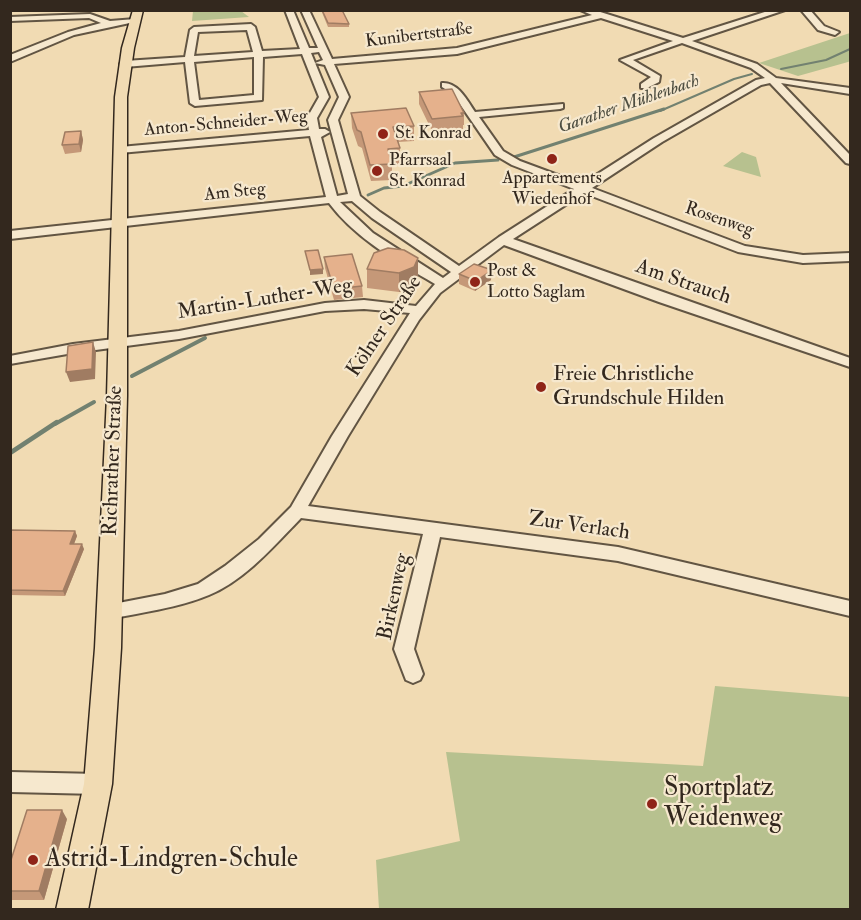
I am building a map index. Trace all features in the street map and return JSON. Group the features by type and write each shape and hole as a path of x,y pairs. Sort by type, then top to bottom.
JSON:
{"main road":[{"name":"Richrather Straße","path":"72,909 98,784 110,611 121,97 125,64 137,16"}],"street":[{"path":"289,10 324,99 313,115 314,133 333,201 343,215 400,257 443,283"},
{"path":"305,10 330,62 344,99 333,120 354,197 376,215 459,272"},
{"path":"585,10 744,61 772,79 850,161"},
{"path":"645,86 656,80 655,76 625,59 780,10"},
{"path":"805,10 821,28 835,32"},
{"path":"741,14 756,19"},
{"path":"10,19 90,16 107,23"},
{"path":"10,59 73,31 137,16"},
{"name":"Kunibertstraße","path":"311,63 457,51 599,16"},
{"path":"251,27 258,55 259,98 195,103 189,60 194,30 251,27"},
{"path":"125,64 324,50"},
{"path":"772,79 850,92"},
{"name":"Kölner Straße","path":"110,611 165,601 204,589 232,571 265,544 297,511 340,436 419,310 443,283 503,240 657,140 759,82 772,79"},
{"name":"Rosenweg","path":"445,85 456,92 503,156 568,181 580,189 742,249 803,259 850,257"},
{"path":"472,115 560,106"},
{"name":"Anton-Schneider-Weg","path":"120,150 335,131"},
{"name":"Am Steg","path":"10,235 354,197"},
{"name":"Am Strauch","path":"503,240 675,303 850,363"},
{"name":"Martin-Luther-Weg","path":"10,360 117,342 177,335 348,304 419,310"},
{"name":"Zur Verlach","path":"297,511 618,554 850,609"},
{"name":"Birkenweg","path":"413,674 404,649 433,529"},
{"path":"10,782 98,784"}],"green space":[{"path":"193,11 241,11 249,17 192,21"},
{"path":"850,33 850,61 848,62 798,76 759,63"},
{"path":"742,152 756,157 761,177 723,166"},
{"name":"Sportplatz Weidenweg","path":"715,686 850,697 850,909 379,909 376,860 460,841 446,752 703,766"}],"building":[{"path":"322,10 342,10 349,24 328,23"},
{"path":"452,89 464,113 461,113 463,116 432,119 419,92"},
{"path":"406,108 414,126 393,127 400,148 388,149 392,164 370,165 361,132 357,130 351,113"},
{"path":"81,131 79,144 62,145 65,132"},
{"path":"388,248 404,250 418,258 414,267 399,273 367,269 374,253"},
{"path":"318,250 323,269 310,270 305,251"},
{"path":"352,254 362,286 334,289 324,257"},
{"path":"474,264 492,270 476,281 459,274"},
{"path":"93,342 92,369 66,372 68,346"},
{"path":"10,530 75,531 70,544 82,544 63,591 10,590"},
{"path":"27,810 62,810 39,891 10,891 10,863"}],"waterway":[{"name":"Garather Mühlenbach","path":"781,69 826,60 850,49"},
{"name":"Garather Mühlenbach","path":"660,111 734,79 752,74"},
{"name":"Garather Mühlenbach","path":"514,157 664,109"},
{"name":"Garather Mühlenbach","path":"368,195 384,188 403,186 455,163 498,160"},
{"name":"Garather Mühlenbach","path":"132,376 205,338"},
{"name":"Garather Mühlenbach","path":"55,424 94,402"},
{"name":"Garather Mühlenbach","path":"10,453 57,422"}],"place":[{"name":"St. Konrad","path":"383,134"},
{"name":"Appartements Wiedenhof","path":"552,159"},
{"name":"Pfarrsaal St. Konrad","path":"377,171"},
{"name":"Post & Lotto Saglam","path":"475,282"},
{"name":"Freie Christliche Grundschule Hilden","path":"541,387"},
{"name":"Sportplatz Weidenweg","path":"652,804"},
{"name":"Astrid-Lindgren-Schule","path":"33,860"}]}
